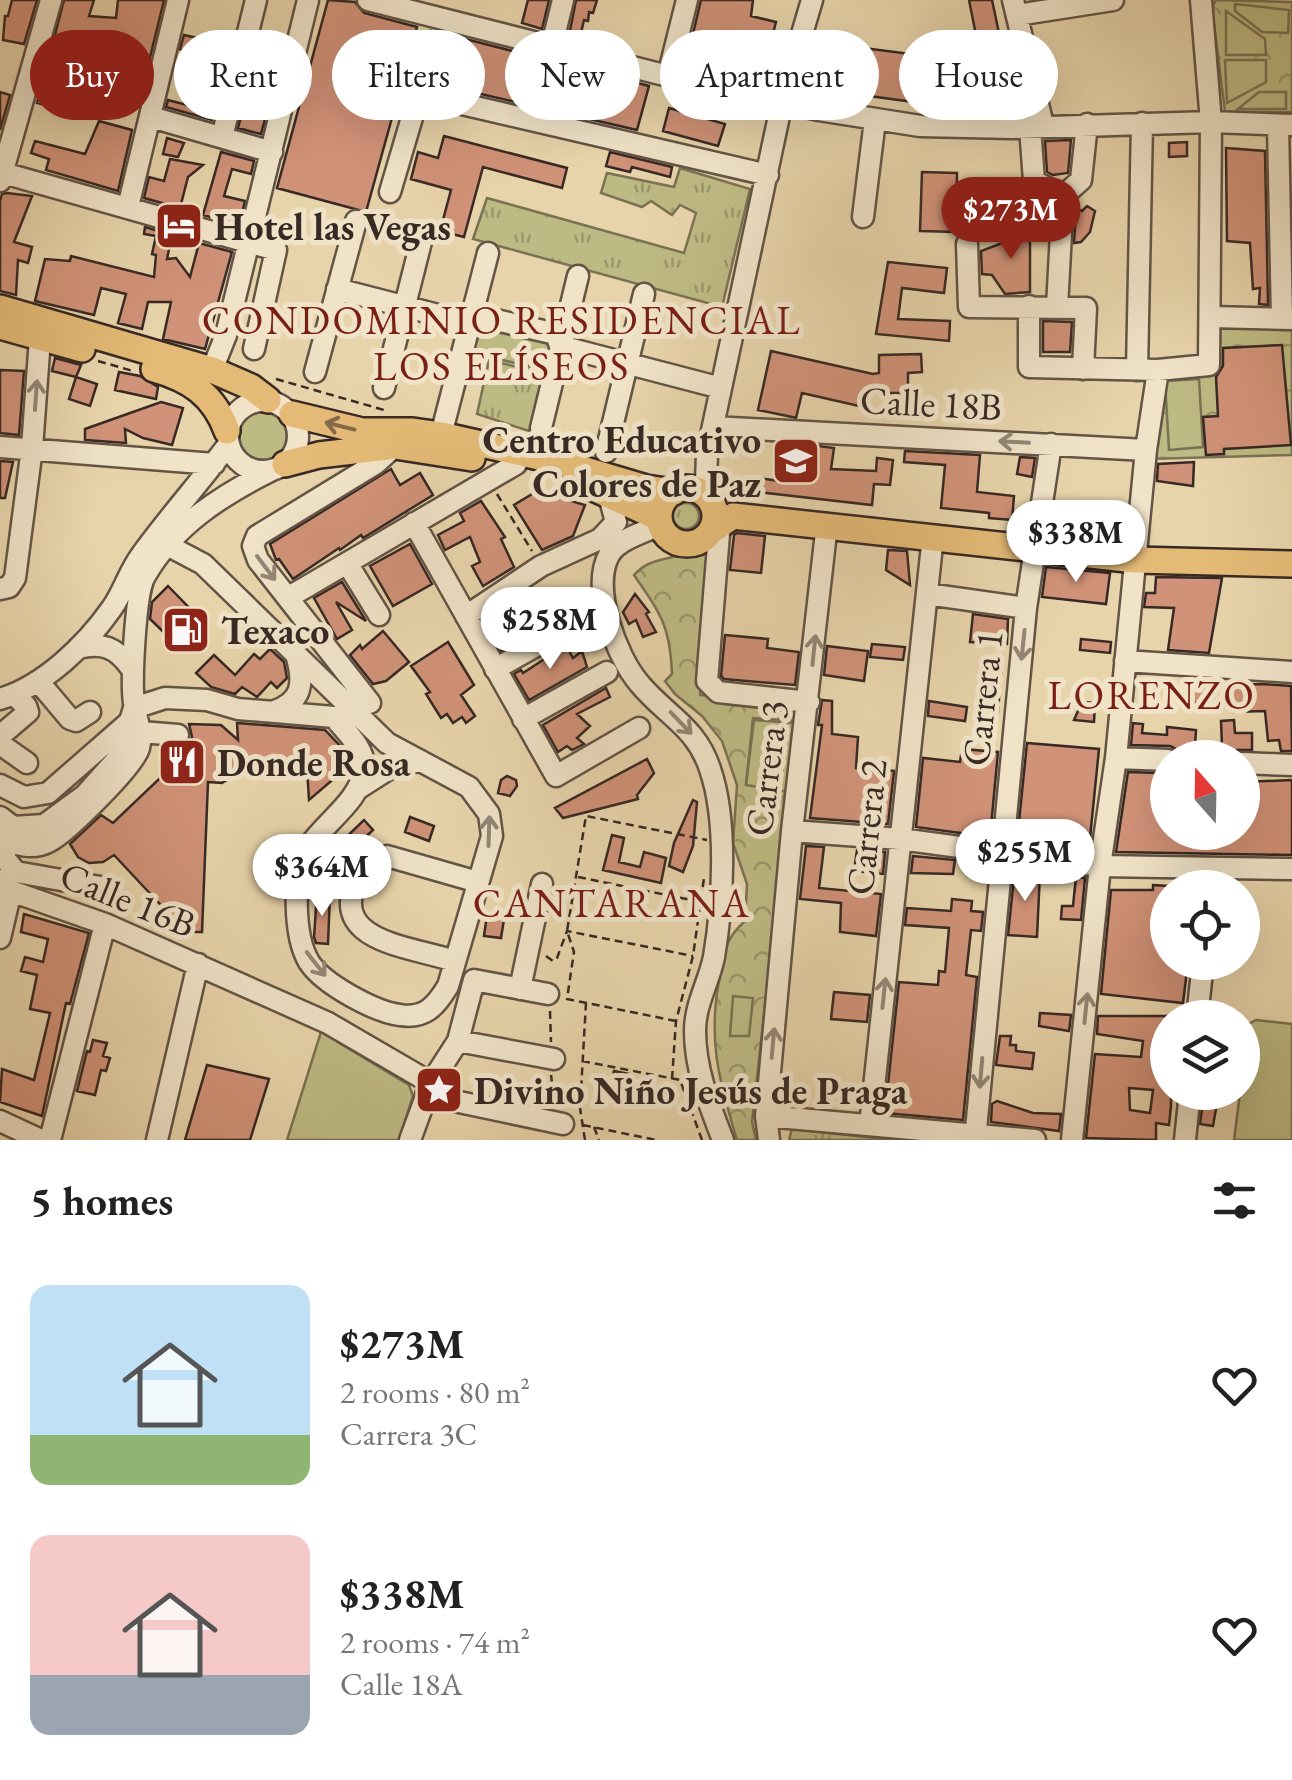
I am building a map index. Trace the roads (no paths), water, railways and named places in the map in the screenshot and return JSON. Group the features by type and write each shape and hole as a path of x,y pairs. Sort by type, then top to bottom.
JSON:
{"main road":[{"path":"0,308 212,370 252,387 266,388"},
{"path":"0,326 179,376 208,395 220,410 228,438"},
{"path":"292,414 362,431 442,435 548,459 646,488 693,489 713,514 1034,542"},
{"path":"279,467 319,456 395,446 516,464 608,492 659,521 666,535 684,544 704,539 713,514"},
{"path":"659,521 666,498 679,490"},
{"path":"713,514 1136,554 1292,564"},
{"path":"1136,554 1292,549"}],"street":[{"path":"51,0 1,175 276,250 254,348"},
{"path":"154,105 178,0"},
{"path":"222,137 256,0"},
{"path":"212,370 226,335 250,243 308,0"},
{"path":"368,0 439,9 505,32"},
{"path":"556,30 563,0"},
{"path":"680,30 687,0"},
{"path":"803,30 812,0"},
{"path":"1062,196 1034,181 1036,126 1015,7 1113,0"},
{"path":"863,217 876,120 952,129 1210,122 1285,126 1287,319 1212,317 1210,122 1201,0"},
{"path":"485,109 768,174"},
{"path":"154,119 272,152"},
{"path":"128,207 150,120"},
{"path":"390,192 411,120"},
{"path":"778,120 707,454 706,481 713,514 707,680 710,688 718,692 809,702"},
{"path":"1072,1140 1100,866 1116,758 1146,450 1142,123"},
{"path":"1058,308 1062,196 1081,180 1088,124"},
{"path":"315,372 356,221"},
{"path":"384,388 423,234"},
{"path":"966,244 969,306 1086,308 1083,369"},
{"path":"442,435 488,254"},
{"path":"540,428 578,276"},
{"path":"337,289 473,324 487,318 556,334 560,346"},
{"path":"606,452 644,294"},
{"name":"Calle 18B","path":"1029,306 1029,367 1147,370 1210,365 1212,317"},
{"path":"0,589 9,587 14,578 32,448 40,338"},
{"path":"560,346 721,388"},
{"path":"7,697 38,680 78,648 113,606 135,564 158,544 219,497 279,467 294,454 298,426 292,414 266,388 232,418 228,438 214,464 158,544 138,592 137,646 131,668 138,752 123,774 51,841 28,847 2,838 6,859 16,872 106,888"},
{"name":"Calle 18B","path":"713,427 1146,450"},
{"path":"228,438 234,458 245,467 258,471 279,467"},
{"name":"Carrera 1","path":"975,1138 1026,608 1051,444"},
{"path":"0,446 214,464"},
{"path":"370,702 258,560 252,546 257,536 374,464 395,446"},
{"path":"679,490 707,454"},
{"path":"290,597 516,464"},
{"path":"466,616 541,566 600,539 616,522 608,492"},
{"path":"192,520 203,564"},
{"path":"659,521 609,553 602,595 621,650 638,682 690,730 710,766 717,793 719,906 713,960 695,1025 696,1063 722,1140"},
{"path":"414,522 556,776 639,728"},
{"name":"Carrera 3","path":"769,1140 766,1116 792,831 827,524"},
{"name":"Carrera 2","path":"870,1125 933,536"},
{"path":"158,544 203,564 387,743 421,761 469,787 489,814 492,836 448,986 436,1006 414,1017 382,1013 336,986 310,963 298,931 297,887 305,852 360,788 395,765 421,761"},
{"path":"347,562 378,615"},
{"path":"927,594 1026,608"},
{"path":"495,669 573,625"},
{"path":"78,648 102,644 115,650 131,668"},
{"path":"275,711 291,705 301,691 297,658"},
{"path":"1125,660 1292,672"},
{"path":"523,719 607,672"},
{"path":"38,680 70,719 76,721 90,712"},
{"path":"0,736 28,712 26,706 7,697"},
{"path":"0,785 24,797 48,793 165,698 334,717 357,745 365,764 360,788"},
{"path":"134,722 178,735"},
{"path":"0,817 13,827 44,825 85,795 119,756 134,722"},
{"path":"0,744 28,763"},
{"path":"1116,758 1150,759"},
{"path":"1260,764 1292,765"},
{"path":"792,831 900,839 1100,866 1156,865 1176,870"},
{"path":"455,962 364,933 352,917 351,886 364,864 387,856 478,882"},
{"path":"1260,873 1292,869"},
{"path":"520,989 542,884"},
{"path":"0,938 6,886"},
{"name":"Calle 16B","path":"6,886 105,924 328,1023 429,1089 572,1124"},
{"path":"50,1140 105,924"},
{"path":"157,1140 198,964"},
{"path":"410,1140 429,1089 458,1041 474,980 548,994"},
{"path":"458,1041 554,1059"},
{"path":"1185,1140 1188,1110"},
{"path":"766,1116 975,1138 1035,1140"},
{"path":"0,1121 41,1140"}],"place":[{"name":"Hotel las Vegas","path":"179,226"},
{"name":"Centro Educativo Colores de Paz","path":"796,461"},
{"name":"Texaco","path":"186,630"},
{"name":"Donde Rosa","path":"182,762"},
{"name":"Divino Niño Jesús de Praga","path":"439,1090"}],"district":[{"name":"CONDOMINIO RESIDENCIAL LOS ELÍSEOS","path":"502,343"},
{"name":"LORENZO","path":"1152,695"},
{"name":"CANTARANA","path":"612,903"}]}
